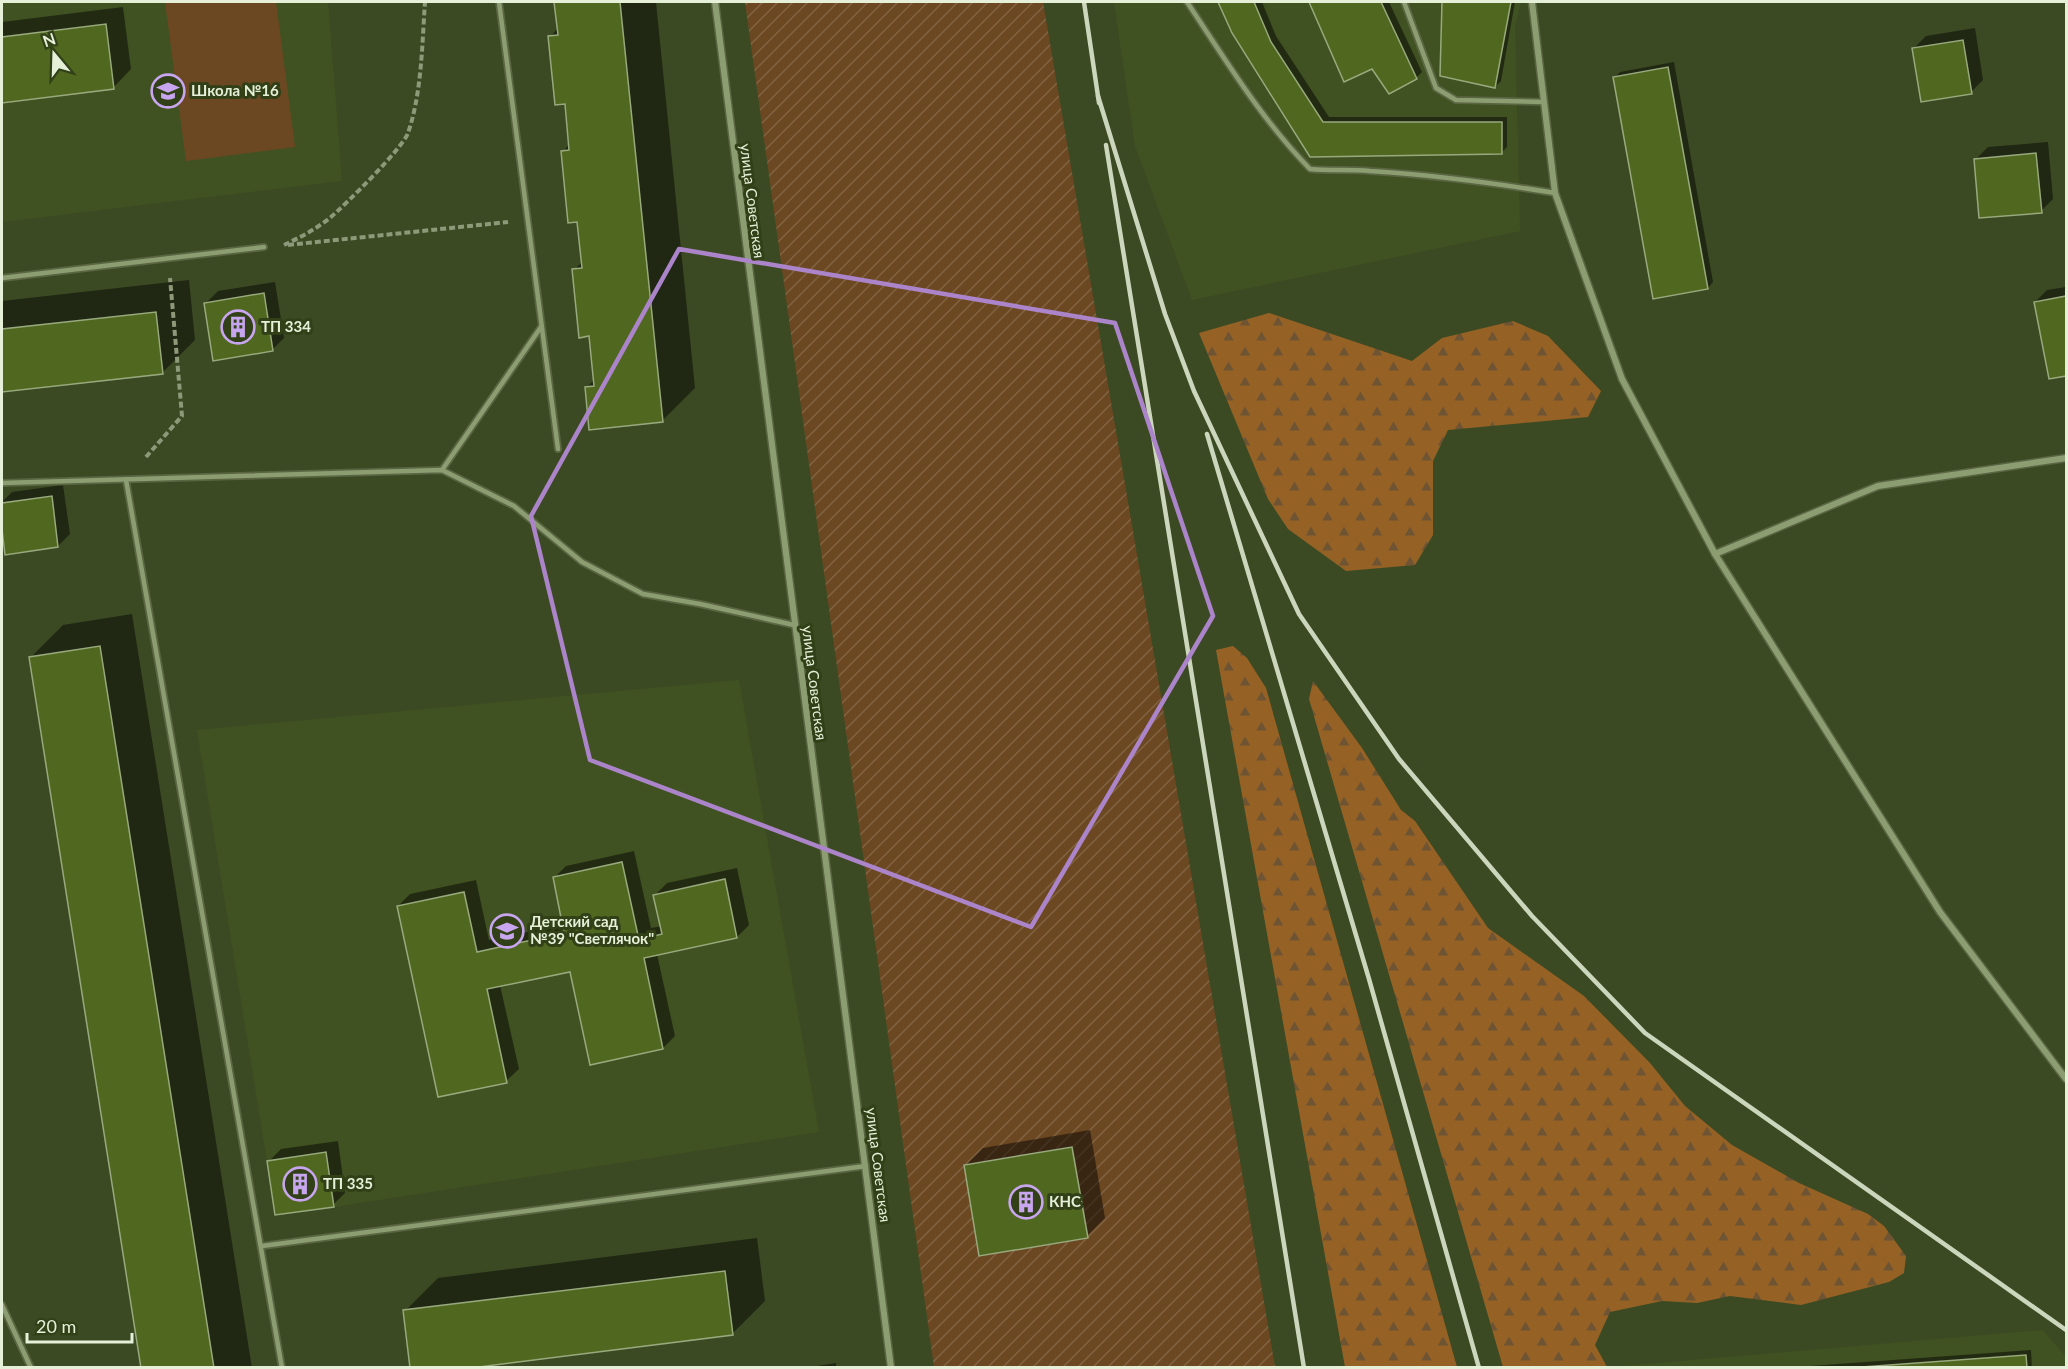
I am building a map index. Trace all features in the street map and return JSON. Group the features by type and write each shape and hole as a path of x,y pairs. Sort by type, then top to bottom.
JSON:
{"street":[{"name":"улица Советская","path":"715,2 891,1368"},
{"path":"1532,2 1555,193 1622,379 1715,554 1940,912 2067,1079"},
{"path":"1715,554 1878,486 2067,459"}],"lane":[{"path":"499,2 558,450"},
{"path":"1187,2 1256,105 1310,169 1467,179 1555,193"},
{"path":"1404,2 1436,88 1456,100 1544,102"},
{"path":"2,278 264,247"},
{"path":"442,470 541,327"},
{"path":"2,483 442,470 514,506 582,562 643,594 794,625"},
{"path":"126,480 282,1368"},
{"path":"262,1246 866,1166"},
{"path":"2,1305 31,1368"}],"path":[{"path":"264,247 285,245 330,218 381,167 407,136 413,115 425,2"},
{"path":"264,247 527,220"},
{"path":"126,480 182,416 168,259"}],"highlighted area":[{"path":"679,249 1115,323 1213,616 1031,927 590,760 531,516"}],"shaded area":[{"name":"Школа №16","path":"2,2 328,2 342,181 2,222"},
{"path":"165,2 276,2 295,147 186,161"},
{"path":"745,2 1043,2 1275,1367 934,1367"},
{"path":"1114,2 1521,2 1515,26 1520,231 1192,300 1135,146"},
{"name":"Детский сад №39 \"Светлячок\"","path":"739,680 819,1132 334,1207 326,1153 267,1161 197,730"},
{"path":"2043,1330 2066,1357 2066,1368 1612,1367"}],"green space":[{"path":"1269,313 1412,361 1442,338 1513,321 1548,336 1601,391 1588,417 1448,430 1433,461 1433,535 1415,565 1346,571 1288,529 1268,499 1199,333"},
{"path":"1233,646 1247,658 1266,688 1457,1367 1345,1367 1216,650"},
{"path":"1313,681 1362,748 1401,810 1415,821 1488,928 1584,996 1650,1063 1685,1106 1732,1145 1799,1183 1868,1214 1884,1226 1906,1256 1904,1273 1889,1282 1801,1305 1730,1296 1697,1303 1662,1301 1610,1312 1595,1345 1607,1367 1503,1367 1309,699"}],"building":[{"path":"554,2 620,2 663,422 589,430 585,387 594,386 589,336 579,338 572,269 582,268 577,222 568,223 561,151 569,150 565,104 555,105 548,36 558,35"},
{"path":"1218,2 1254,2 1271,42 1323,122 1502,122 1502,154 1310,157 1232,33"},
{"path":"1309,2 1381,2 1417,79 1389,94 1372,69 1344,82"},
{"path":"1442,2 1511,2 1495,88 1440,76"},
{"path":"106,24 114,89 2,103 2,37"},
{"path":"1963,40 1972,94 1921,102 1912,48"},
{"path":"1668,67 1708,289 1653,299 1613,77"},
{"path":"2036,153 2042,213 1979,218 1974,159"},
{"name":"ТП 334","path":"264,293 273,351 213,361 204,303"},
{"path":"2066,296 2066,376 2049,379 2034,302"},
{"path":"156,312 163,374 2,392 2,329"},
{"path":"52,496 58,547 5,555 2,503"},
{"path":"100,646 214,1368 141,1368 29,657"},
{"path":"622,862 639,940 662,934 653,895 725,879 737,938 644,958 663,1049 590,1065 570,972 487,989 507,1083 438,1097 397,906 464,892 477,952 564,933 553,877"},
{"name":"КНС","path":"1072,1147 1088,1238 979,1256 964,1165"},
{"name":"ТП 335","path":"326,1152 334,1207 275,1215 267,1161"},
{"path":"725,1271 733,1335 471,1368 410,1368 403,1310"},
{"path":"2026,1355 2027,1368 1848,1368"}],"railway":[{"path":"1084,2 1099,103"},
{"path":"1098,96 1165,314 1194,391 1299,614 1399,759 1532,916 1645,1033 2066,1330"},
{"path":"1106,145 1304,1368"},
{"path":"1207,434 1369,979 1479,1368"}],"place":[{"name":"Школа №16","path":"168,91"},
{"name":"ТП 334","path":"238,327"},
{"name":"Детский сад №39 \"Светлячок\"","path":"507,931"},
{"name":"ТП 335","path":"300,1184"},
{"name":"КНС","path":"1026,1202"}]}
